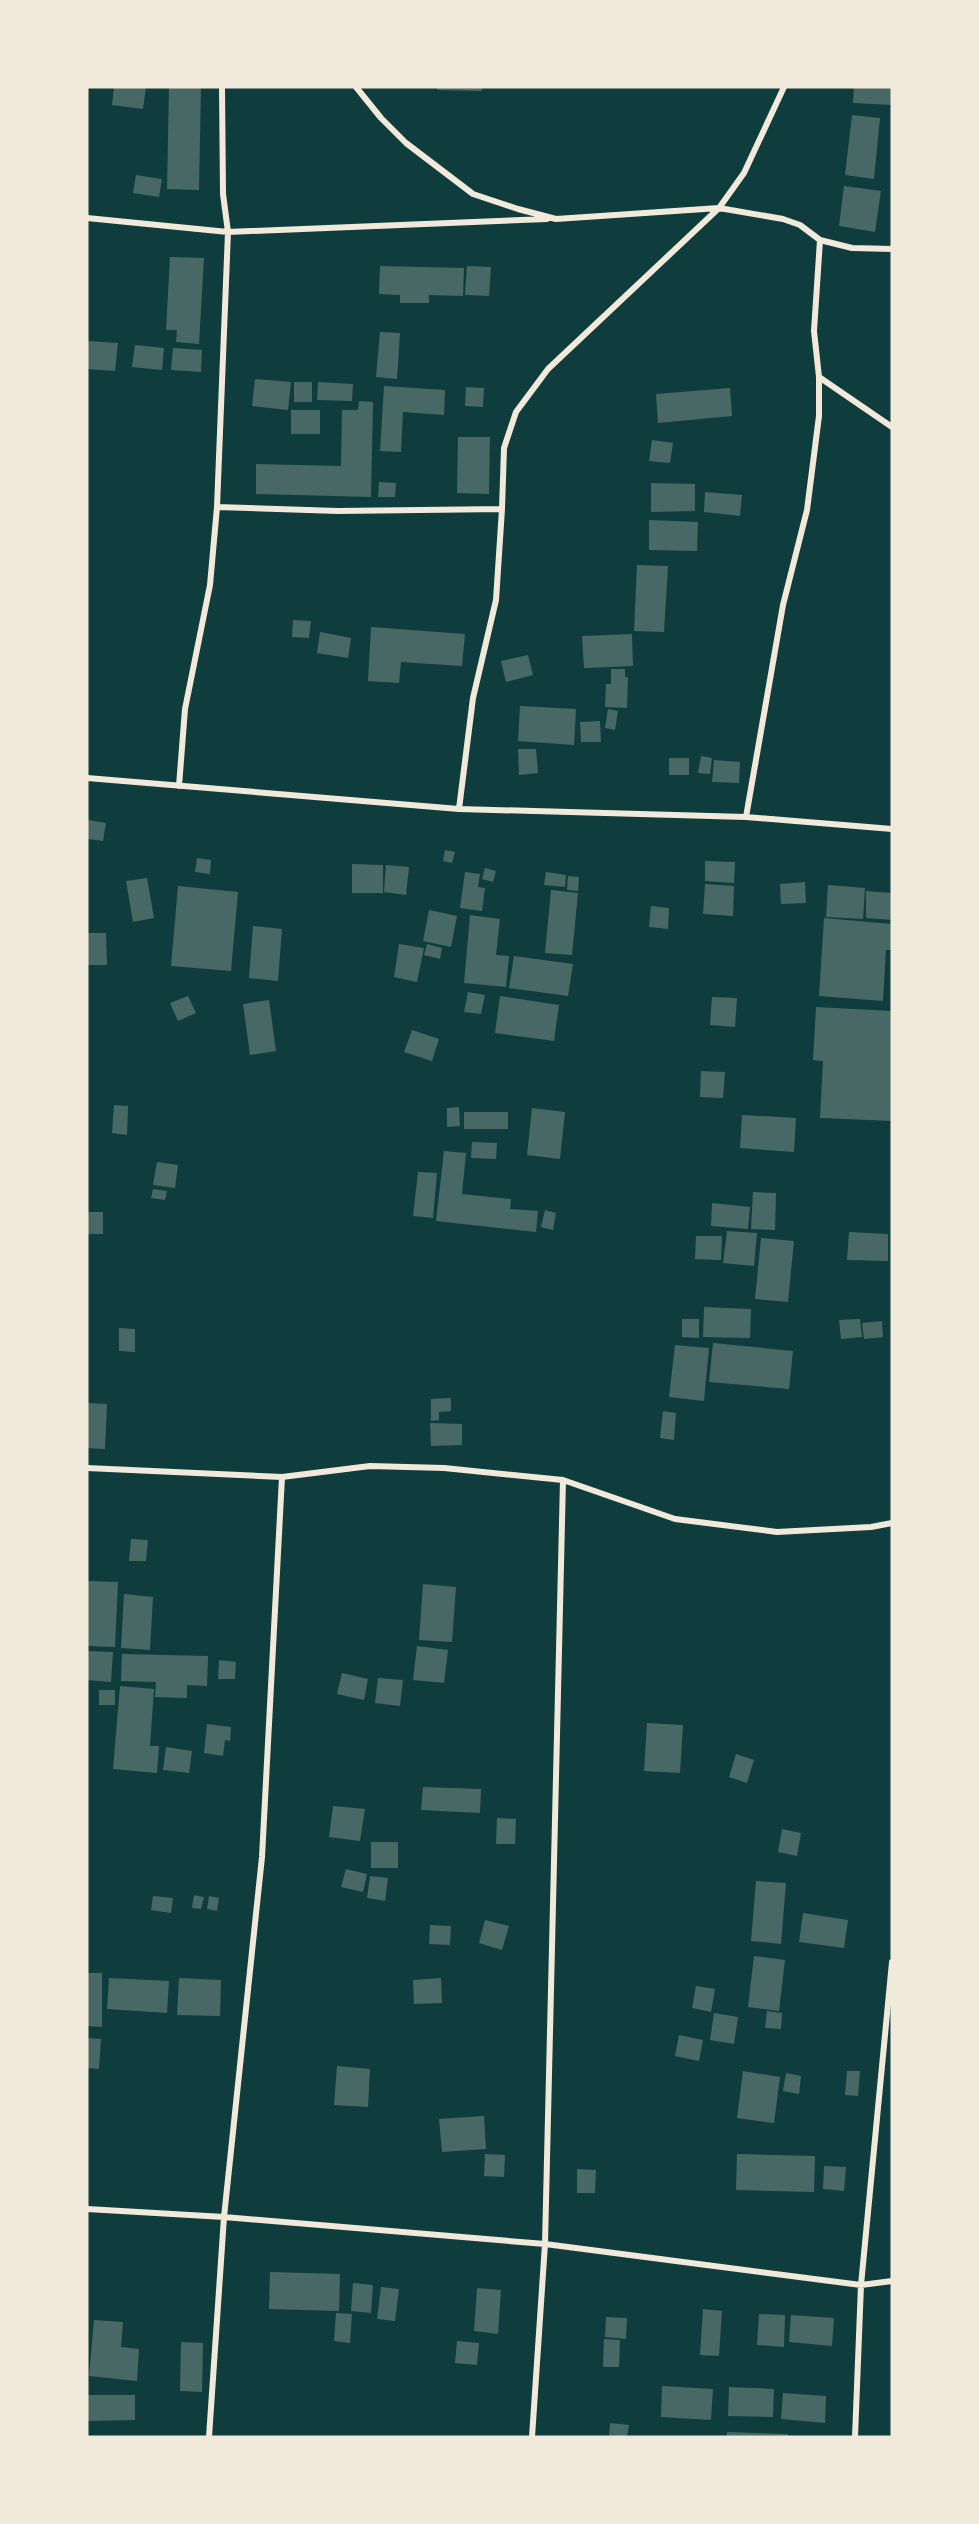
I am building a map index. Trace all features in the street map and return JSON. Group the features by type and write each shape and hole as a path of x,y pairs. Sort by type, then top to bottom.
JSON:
{"street":[{"path":"179,786 185,708 210,585 217,507 228,232 223,194 222,87"},
{"path":"356,87 381,118 406,143 473,194 556,219"},
{"path":"459,810 473,698 496,600 504,448 516,412 548,369 719,208 744,173 784,87"},
{"path":"87,218 228,232 556,219 719,208 783,219 800,225 820,240 852,248 892,249"},
{"path":"746,817 781,617 807,510 819,416 819,377 814,331 820,240"},
{"path":"819,377 892,427"},
{"path":"217,507 338,511 502,509"},
{"path":"87,778 459,810 746,817 892,829"},
{"path":"87,1468 282,1477 370,1466 444,1468 563,1480 675,1519 766,1530 870,1527 892,1523"},
{"path":"209,2437 224,2217 261,1857 282,1477"},
{"path":"532,2437 545,2244 563,1480"},
{"path":"855,2437 861,2285 892,1962"},
{"path":"87,2209 224,2217 545,2244 861,2285 892,2281"}],"building":[{"path":"114,87 146,87 143,109 112,105"},
{"path":"169,87 201,87 199,190 167,189"},
{"path":"437,87 482,87 482,91 437,90"},
{"path":"854,87 892,87 892,105 853,103"},
{"path":"852,115 880,118 874,179 845,175"},
{"path":"136,175 162,179 159,197 133,193"},
{"path":"844,186 881,191 875,232 839,226"},
{"path":"170,257 204,258 199,344 176,342 177,330 166,330"},
{"path":"380,266 464,268 463,296 429,295 429,303 400,303 400,295 379,294"},
{"path":"467,266 491,267 489,296 465,295"},
{"path":"380,332 400,333 397,379 376,377"},
{"path":"87,341 118,343 115,371 87,369"},
{"path":"135,345 164,348 162,370 132,367"},
{"path":"173,348 202,350 201,372 171,370"},
{"path":"255,379 291,382 288,410 252,406"},
{"path":"294,382 312,382 312,402 294,402"},
{"path":"318,382 353,384 352,401 317,400"},
{"path":"384,386 445,390 444,415 403,412 401,452 380,451"},
{"path":"466,387 484,388 483,407 465,406"},
{"path":"730,388 732,416 658,423 656,394"},
{"path":"359,401 373,402 371,497 256,494 256,464 341,466 342,410 358,410"},
{"path":"291,410 320,410 320,434 291,434"},
{"path":"458,437 490,437 489,494 457,493"},
{"path":"652,440 673,443 670,463 649,461"},
{"path":"379,482 396,483 395,497 378,497"},
{"path":"651,483 695,484 695,511 651,512"},
{"path":"705,492 742,495 740,516 704,512"},
{"path":"649,520 698,522 697,551 649,550"},
{"path":"637,565 668,566 664,632 634,631"},
{"path":"293,620 311,621 309,638 292,637"},
{"path":"371,627 465,634 462,666 401,662 399,683 368,681"},
{"path":"320,632 351,638 348,658 317,653"},
{"path":"632,634 633,666 584,668 582,636"},
{"path":"528,655 533,675 506,682 501,661"},
{"path":"611,669 625,669 625,677 628,677 627,708 605,707 606,684 611,684"},
{"path":"520,706 576,709 574,745 518,741"},
{"path":"608,709 618,711 615,730 605,728"},
{"path":"600,721 601,742 581,742 580,722"},
{"path":"518,749 536,749 538,773 519,775"},
{"path":"701,756 712,758 710,774 698,773"},
{"path":"669,758 689,758 689,775 669,775"},
{"path":"714,760 740,762 739,783 712,782"},
{"path":"88,820 106,823 103,841 87,839"},
{"path":"445,850 455,852 452,863 443,861"},
{"path":"197,858 211,860 210,874 195,872"},
{"path":"705,861 735,862 734,883 705,881"},
{"path":"352,864 383,865 383,893 352,893"},
{"path":"386,865 409,867 406,895 384,892"},
{"path":"485,868 496,871 493,882 482,879"},
{"path":"465,872 480,874 478,887 485,888 482,911 460,908"},
{"path":"546,872 566,875 565,887 544,885"},
{"path":"568,876 579,877 578,891 567,890"},
{"path":"147,878 154,918 133,922 126,881"},
{"path":"805,882 806,903 781,904 780,884"},
{"path":"705,884 734,886 733,916 703,914"},
{"path":"828,885 865,888 863,919 826,917"},
{"path":"178,886 238,892 231,971 171,966"},
{"path":"551,890 578,893 572,955 545,953"},
{"path":"866,891 892,893 892,920 866,918"},
{"path":"651,906 669,908 668,929 649,927"},
{"path":"429,910 457,916 451,947 423,941"},
{"path":"470,915 500,919 496,955 509,956 506,987 464,983"},
{"path":"824,918 892,924 892,950 886,950 883,1001 819,996"},
{"path":"253,926 282,929 278,981 249,978"},
{"path":"87,933 106,933 107,965 87,965"},
{"path":"399,944 424,948 417,982 394,977"},
{"path":"427,944 442,948 440,959 424,955"},
{"path":"514,956 573,964 568,996 509,988"},
{"path":"468,992 485,995 481,1014 464,1012"},
{"path":"188,996 196,1013 178,1021 170,1003"},
{"path":"500,996 559,1005 554,1041 495,1033"},
{"path":"712,997 737,998 735,1027 710,1025"},
{"path":"269,1000 276,1051 250,1055 243,1004"},
{"path":"816,1007 892,1011 892,1121 820,1118 823,1061 813,1060"},
{"path":"412,1030 439,1039 432,1061 404,1052"},
{"path":"701,1071 725,1072 723,1098 700,1097"},
{"path":"114,1105 128,1106 127,1135 112,1133"},
{"path":"459,1107 460,1126 447,1127 447,1108"},
{"path":"532,1108 565,1112 560,1159 527,1155"},
{"path":"464,1112 508,1112 508,1129 464,1129"},
{"path":"742,1115 796,1118 794,1152 740,1148"},
{"path":"472,1142 497,1143 496,1159 471,1158"},
{"path":"444,1151 466,1153 462,1194 511,1199 510,1209 538,1211 536,1232 436,1221"},
{"path":"157,1162 178,1165 175,1188 153,1185"},
{"path":"418,1172 437,1173 433,1218 413,1216"},
{"path":"153,1189 167,1191 165,1200 151,1198"},
{"path":"753,1192 776,1193 775,1230 751,1229"},
{"path":"712,1203 750,1207 748,1229 711,1226"},
{"path":"545,1210 556,1213 553,1230 541,1227"},
{"path":"87,1212 103,1212 103,1234 87,1234"},
{"path":"727,1231 757,1233 754,1266 723,1263"},
{"path":"849,1232 888,1234 888,1261 847,1260"},
{"path":"696,1236 722,1236 721,1260 695,1259"},
{"path":"761,1238 794,1241 788,1302 755,1299"},
{"path":"704,1307 751,1309 750,1338 703,1337"},
{"path":"682,1319 699,1319 699,1338 682,1337"},
{"path":"860,1319 862,1337 841,1339 839,1320"},
{"path":"882,1321 883,1337 864,1339 862,1323"},
{"path":"119,1328 135,1329 135,1352 119,1351"},
{"path":"713,1343 793,1351 789,1389 709,1382"},
{"path":"675,1345 709,1348 704,1401 669,1397"},
{"path":"451,1398 451,1411 439,1412 439,1420 431,1421 431,1399"},
{"path":"87,1403 107,1404 105,1449 87,1448"},
{"path":"663,1411 676,1413 674,1440 660,1438"},
{"path":"430,1423 462,1424 462,1445 431,1446"},
{"path":"131,1539 148,1540 146,1561 129,1561"},
{"path":"88,1581 118,1582 115,1647 87,1646"},
{"path":"423,1584 456,1587 452,1642 419,1640"},
{"path":"124,1594 153,1597 150,1650 121,1648"},
{"path":"417,1646 448,1650 444,1683 413,1680"},
{"path":"87,1651 113,1652 111,1682 87,1680"},
{"path":"122,1654 208,1656 207,1686 187,1685 187,1698 155,1697 156,1682 121,1681"},
{"path":"219,1660 236,1662 235,1679 218,1679"},
{"path":"342,1673 368,1679 364,1700 337,1694"},
{"path":"378,1678 403,1680 400,1706 375,1703"},
{"path":"120,1686 154,1689 150,1746 159,1746 157,1773 113,1769"},
{"path":"99,1690 115,1690 115,1705 99,1705"},
{"path":"647,1723 683,1725 680,1773 644,1771"},
{"path":"207,1724 231,1727 230,1741 225,1740 223,1756 204,1753"},
{"path":"166,1747 192,1751 189,1773 163,1770"},
{"path":"736,1754 754,1760 747,1783 729,1777"},
{"path":"423,1787 481,1789 480,1813 421,1810"},
{"path":"333,1806 365,1809 360,1841 329,1837"},
{"path":"497,1818 516,1819 515,1844 496,1844"},
{"path":"782,1829 801,1833 797,1856 778,1852"},
{"path":"371,1842 398,1842 398,1868 371,1868"},
{"path":"346,1869 367,1874 363,1892 341,1887"},
{"path":"370,1876 388,1878 385,1901 367,1898"},
{"path":"756,1881 786,1883 781,1944 751,1941"},
{"path":"194,1895 204,1897 201,1909 192,1908"},
{"path":"153,1896 173,1898 171,1913 151,1910"},
{"path":"209,1896 219,1898 217,1911 207,1909"},
{"path":"803,1913 848,1920 844,1948 799,1942"},
{"path":"485,1920 509,1926 502,1950 479,1943"},
{"path":"430,1925 451,1926 450,1945 429,1944"},
{"path":"754,1956 785,1960 779,2011 748,2007"},
{"path":"87,1973 102,1973 102,2027 87,2026"},
{"path":"109,1978 169,1981 167,2013 107,2009"},
{"path":"179,1978 221,1980 220,2016 177,2015"},
{"path":"441,1978 442,2003 414,2004 413,1980"},
{"path":"696,1986 715,1989 711,2012 692,2008"},
{"path":"767,2011 782,2013 781,2029 765,2028"},
{"path":"714,2013 738,2017 734,2044 710,2040"},
{"path":"679,2035 703,2040 699,2061 675,2056"},
{"path":"87,2038 101,2039 99,2069 87,2068"},
{"path":"337,2066 370,2069 368,2107 334,2105"},
{"path":"743,2071 780,2077 774,2123 737,2118"},
{"path":"847,2071 860,2071 858,2096 845,2095"},
{"path":"786,2073 801,2076 799,2094 783,2091"},
{"path":"484,2116 486,2149 442,2152 439,2119"},
{"path":"485,2154 505,2155 504,2177 484,2176"},
{"path":"737,2154 815,2156 814,2192 736,2190"},
{"path":"824,2166 846,2167 844,2191 823,2189"},
{"path":"577,2169 596,2170 595,2193 577,2193"},
{"path":"270,2272 340,2274 339,2311 269,2309"},
{"path":"353,2283 373,2285 371,2313 351,2311"},
{"path":"381,2287 399,2289 395,2321 377,2319"},
{"path":"477,2288 501,2290 498,2334 474,2331"},
{"path":"703,2309 722,2311 719,2356 700,2355"},
{"path":"336,2313 352,2314 350,2343 334,2341"},
{"path":"759,2314 785,2315 784,2347 757,2345"},
{"path":"791,2315 834,2318 832,2346 789,2342"},
{"path":"606,2317 627,2318 626,2339 605,2337"},
{"path":"94,2320 123,2322 121,2347 139,2349 137,2381 89,2376"},
{"path":"604,2339 620,2340 619,2367 603,2367"},
{"path":"457,2341 479,2343 477,2365 455,2363"},
{"path":"181,2342 203,2343 202,2392 180,2391"},
{"path":"662,2386 713,2389 711,2420 661,2417"},
{"path":"729,2387 774,2389 773,2417 728,2416"},
{"path":"783,2393 826,2396 825,2423 781,2419"},
{"path":"87,2395 135,2395 135,2420 87,2421"},
{"path":"610,2423 629,2425 627,2437 609,2437"},
{"path":"727,2432 788,2434 788,2437 727,2437"}]}
